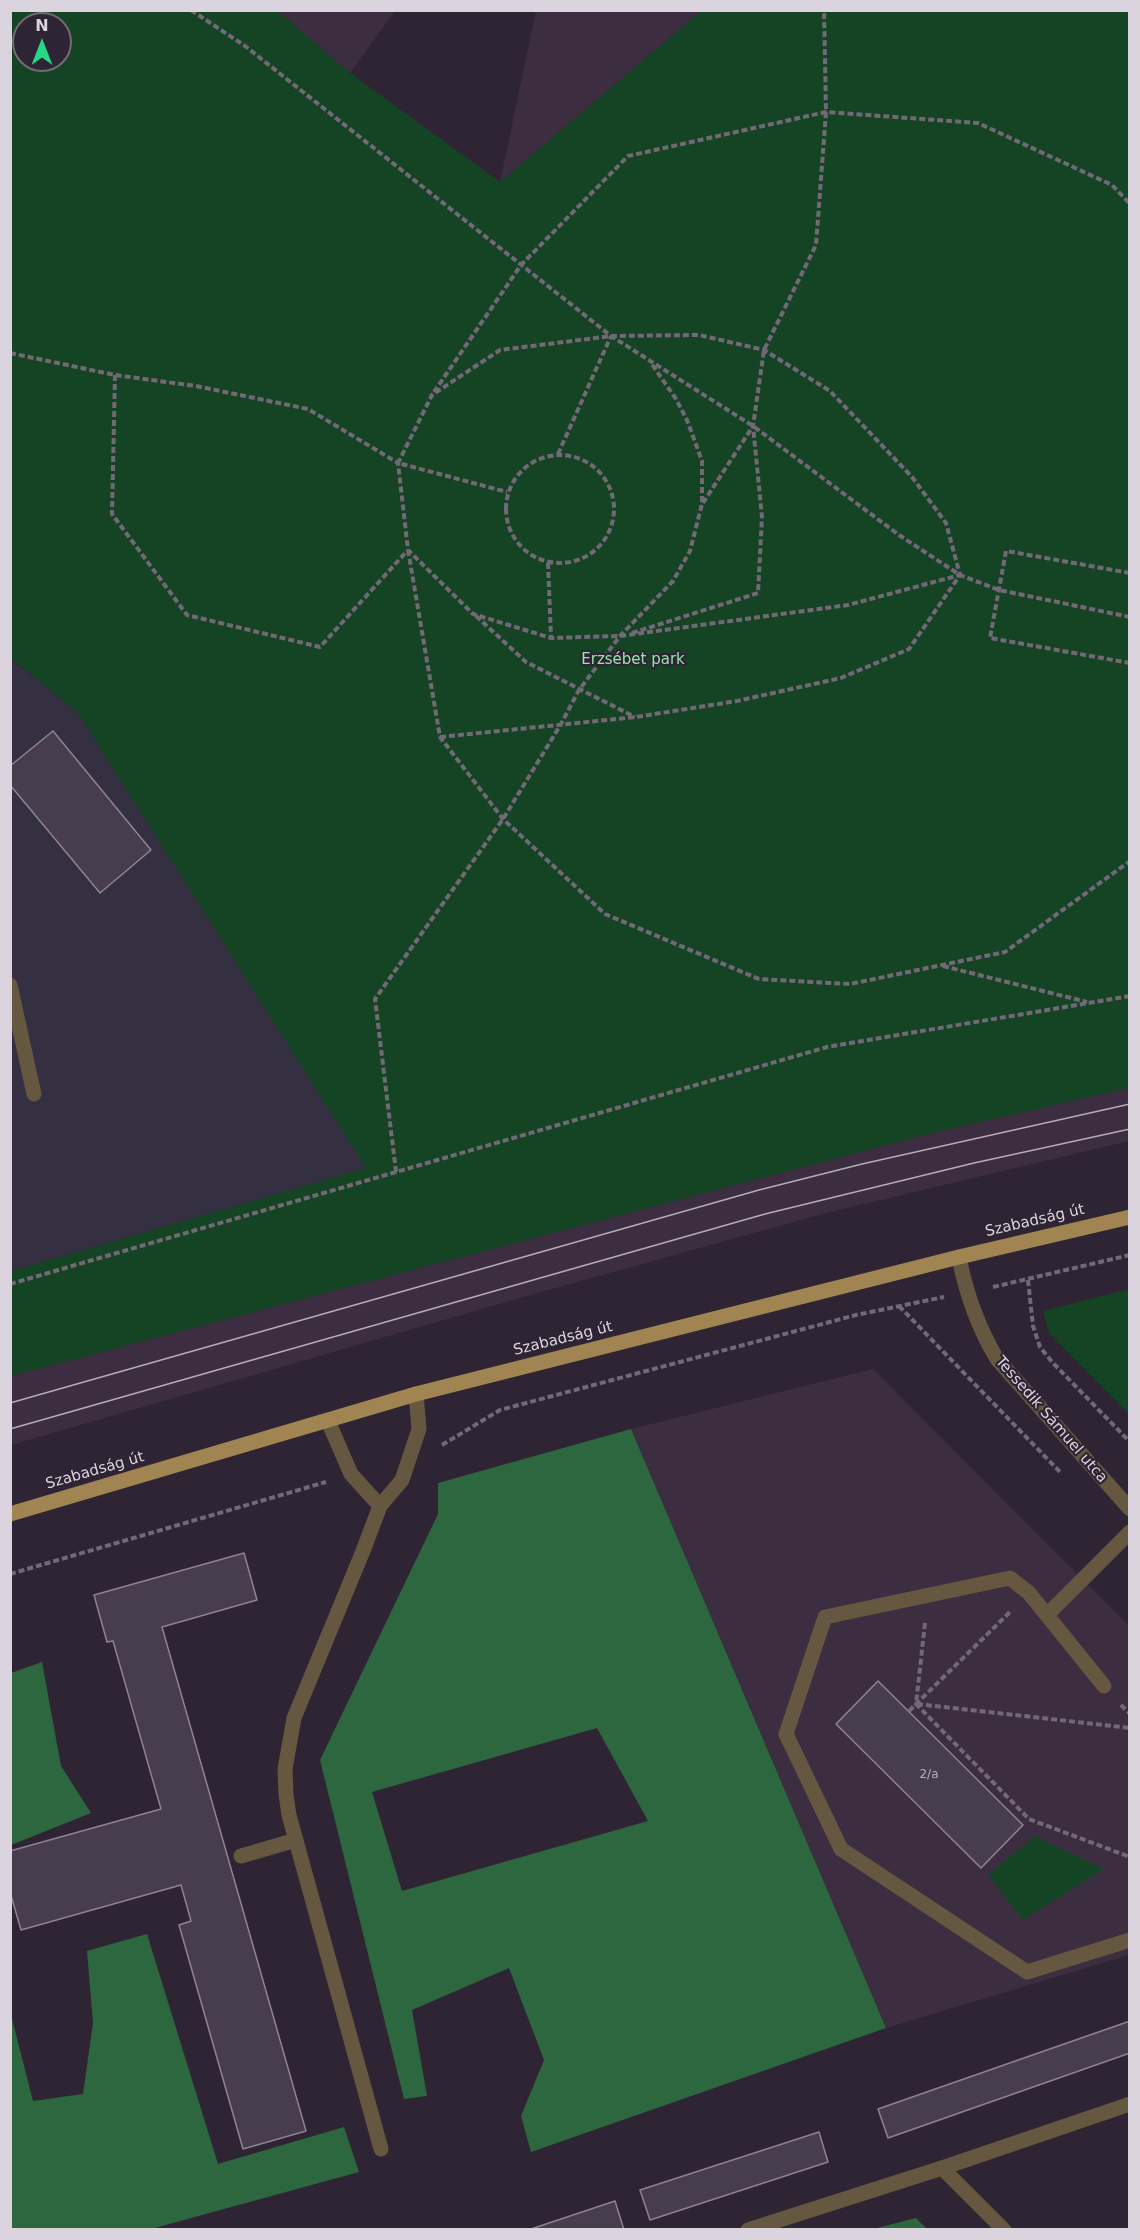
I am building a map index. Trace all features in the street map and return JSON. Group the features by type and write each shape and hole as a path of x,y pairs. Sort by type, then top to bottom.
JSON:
{"main road":[{"name":"Szabadság út","path":"10,1514 416,1394 959,1257 1130,1217"}],"street":[{"path":"10,985 34,1094"},
{"name":"Tessedik Sámuel utca","path":"959,1257 966,1292 987,1342 997,1359 1130,1509"},
{"path":"381,2149 296,1840 286,1795 285,1769 294,1718 380,1506 402,1480 411,1455 419,1429 416,1394"},
{"path":"328,1421 351,1474 380,1506"},
{"path":"1047,1615 1130,1532"},
{"path":"1104,1686 1029,1593 1010,1578 825,1617 786,1734 841,1849 1027,1972 1130,1941"},
{"path":"241,1856 296,1840"},
{"path":"748,2229 942,2168 1130,2104"},
{"path":"942,2168 1004,2229"}],"path":[{"path":"191,10 244,46 611,336 753,426 899,535 960,575 999,590 1130,618"},
{"path":"620,636 758,592 762,517 753,426 764,350 816,245 826,112 824,10"},
{"path":"1130,204 1112,185 978,123 826,112 628,156 521,265 432,395 398,463 408,550 440,737 503,819 604,914 759,980 850,984 1005,952 1130,861"},
{"path":"432,395 500,350 611,336 699,335 764,350 830,391 912,477 946,523 960,575 909,649 841,678 737,700 636,717 440,737"},
{"path":"558,454 611,336"},
{"path":"10,353 115,375 196,386 308,409 398,463 507,492"},
{"path":"396,1172 375,999 503,819 579,690 620,636 673,582 690,551 702,504 702,461 687,420 676,399 648,360"},
{"path":"115,375 112,514 187,615 320,647 408,550"},
{"path":"702,504 753,426"},
{"path":"558,454 578,457 596,468 609,484 614,504 612,524 603,542 588,556 568,563 548,563 529,555 513,538 505,516 507,492 518,472 537,458 558,454"},
{"path":"408,550 526,662 636,717"},
{"path":"1130,573 1006,550 990,638 1130,663"},
{"path":"548,563 551,638"},
{"path":"473,614 551,638 620,636 848,605 960,575"},
{"path":"939,966 1090,1003"},
{"path":"10,1284 827,1047 1130,996"},
{"path":"1130,1255 1028,1280 1033,1326 1040,1347 1130,1442"},
{"path":"411,1455 442,1445 500,1410 856,1315 898,1306 1063,1476"},
{"path":"10,1574 351,1474"},
{"path":"909,1711 1029,1593"},
{"path":"916,1704 927,1595"},
{"path":"916,1704 1130,1728"},
{"path":"916,1704 1029,1819 1130,1857"}],"shaded area":[{"path":"278,11 395,11 350,73"},
{"path":"536,11 701,11 500,182"},
{"path":"10,658 78,713 367,1168 11,1271"},
{"path":"1129,1088 1129,1141 826,1213 527,1296 11,1445 11,1376 936,1132"},
{"path":"873,1369 1129,1626 1129,1955 886,2028 631,1429"}],"green space":[{"name":"Erzsébet park","path":"11,10 278,11 350,73 500,182 701,11 1129,11 1129,1088 936,1132 11,1376 11,1271 366,1168 78,713 11,658"},
{"path":"1130,1289 1129,1414 1049,1333 1043,1311"},
{"path":"631,1429 886,2028 531,2152 521,2116 544,2060 509,1968 412,2010 427,2096 404,2099 320,1760 438,1514 438,1483","holes":["597,1728 648,1821 402,1891 372,1792"]},
{"path":"42,1662 61,1766 91,1813 11,1845 11,1673"},
{"path":"1035,1836 1104,1869 1023,1920 988,1875"},
{"path":"147,1934 218,2164 344,2127 359,2172 151,2229 11,2229 11,2015 33,2101 83,2094 93,2023 87,1951"},
{"path":"916,2218 927,2229 873,2229"}],"building":[{"path":"53,731 151,850 100,893 10,785 10,766"},
{"path":"244,1553 257,1600 162,1627 306,2131 243,2149 179,1925 191,1921 181,1885 21,1930 10,1892 10,1851 161,1809 113,1641 107,1642 94,1595"},
{"path":"878,1681 1023,1825 981,1868 836,1724"},
{"path":"1130,2021 1130,2053 888,2138 878,2109"},
{"path":"819,2132 828,2162 650,2220 640,2190"},
{"path":"615,2201 624,2230 528,2230"}],"tram line":[{"path":"10,1403 759,1190 862,1164 1130,1104"},
{"path":"10,1429 765,1214 974,1163 1130,1129"}]}
